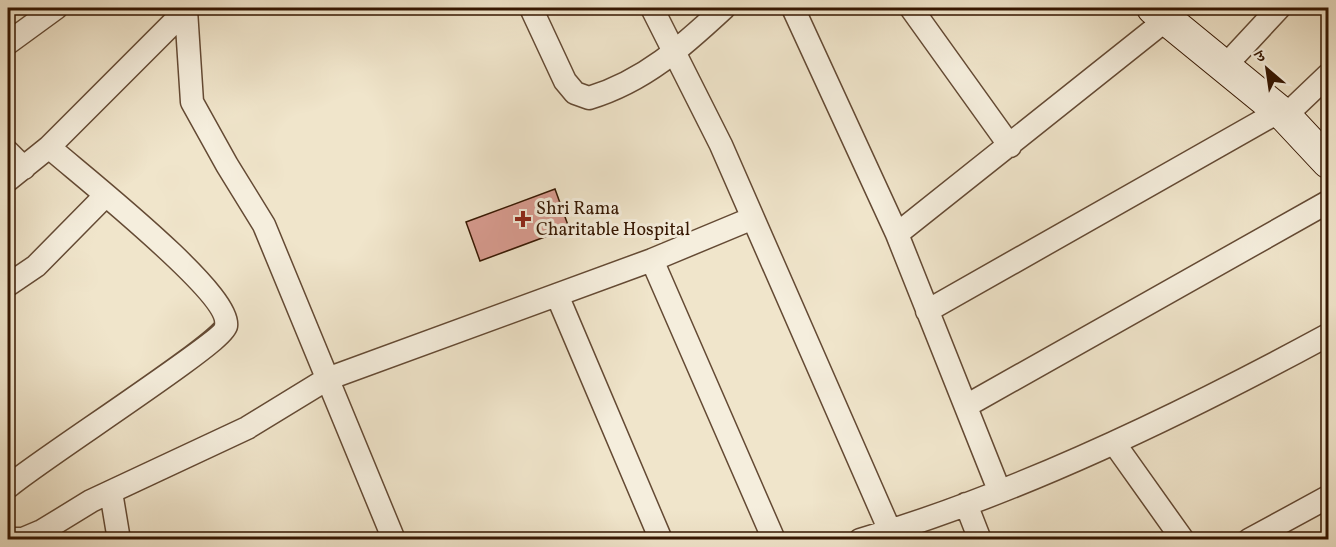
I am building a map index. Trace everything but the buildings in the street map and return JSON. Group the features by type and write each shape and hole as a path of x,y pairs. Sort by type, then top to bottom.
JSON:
{"street":[{"path":"8,43 56,8"},
{"path":"531,8 565,81 575,93 589,98 637,78 676,53 724,8"},
{"path":"652,8 676,53 753,218 890,531"},
{"path":"793,8 897,234 999,490"},
{"path":"911,8 1010,146"},
{"path":"1226,65 1279,8"},
{"path":"8,152 16,174 49,147 179,11"},
{"path":"179,11 192,102 264,225 394,540"},
{"path":"897,234 1010,146 1160,13 1226,65 1282,114 1329,162"},
{"path":"927,311 1282,114 1329,75"},
{"path":"12,474 198,354 225,331 227,324 222,310 181,260 49,147"},
{"path":"8,285 36,267 105,195"},
{"path":"966,406 1329,202"},
{"path":"8,539 23,539 111,492 247,428 327,379 651,260 753,218"},
{"path":"651,260 774,540"},
{"path":"557,295 661,540"},
{"path":"860,540 890,531 917,530 966,504 1114,443 1329,335"},
{"path":"1114,443 1183,540"},
{"path":"111,492 119,540"},
{"path":"1249,540 1329,497"},
{"path":"966,504 980,540"}],"place":[{"name":"Shri Rama Charitable Hospital","path":"523,219"}]}
